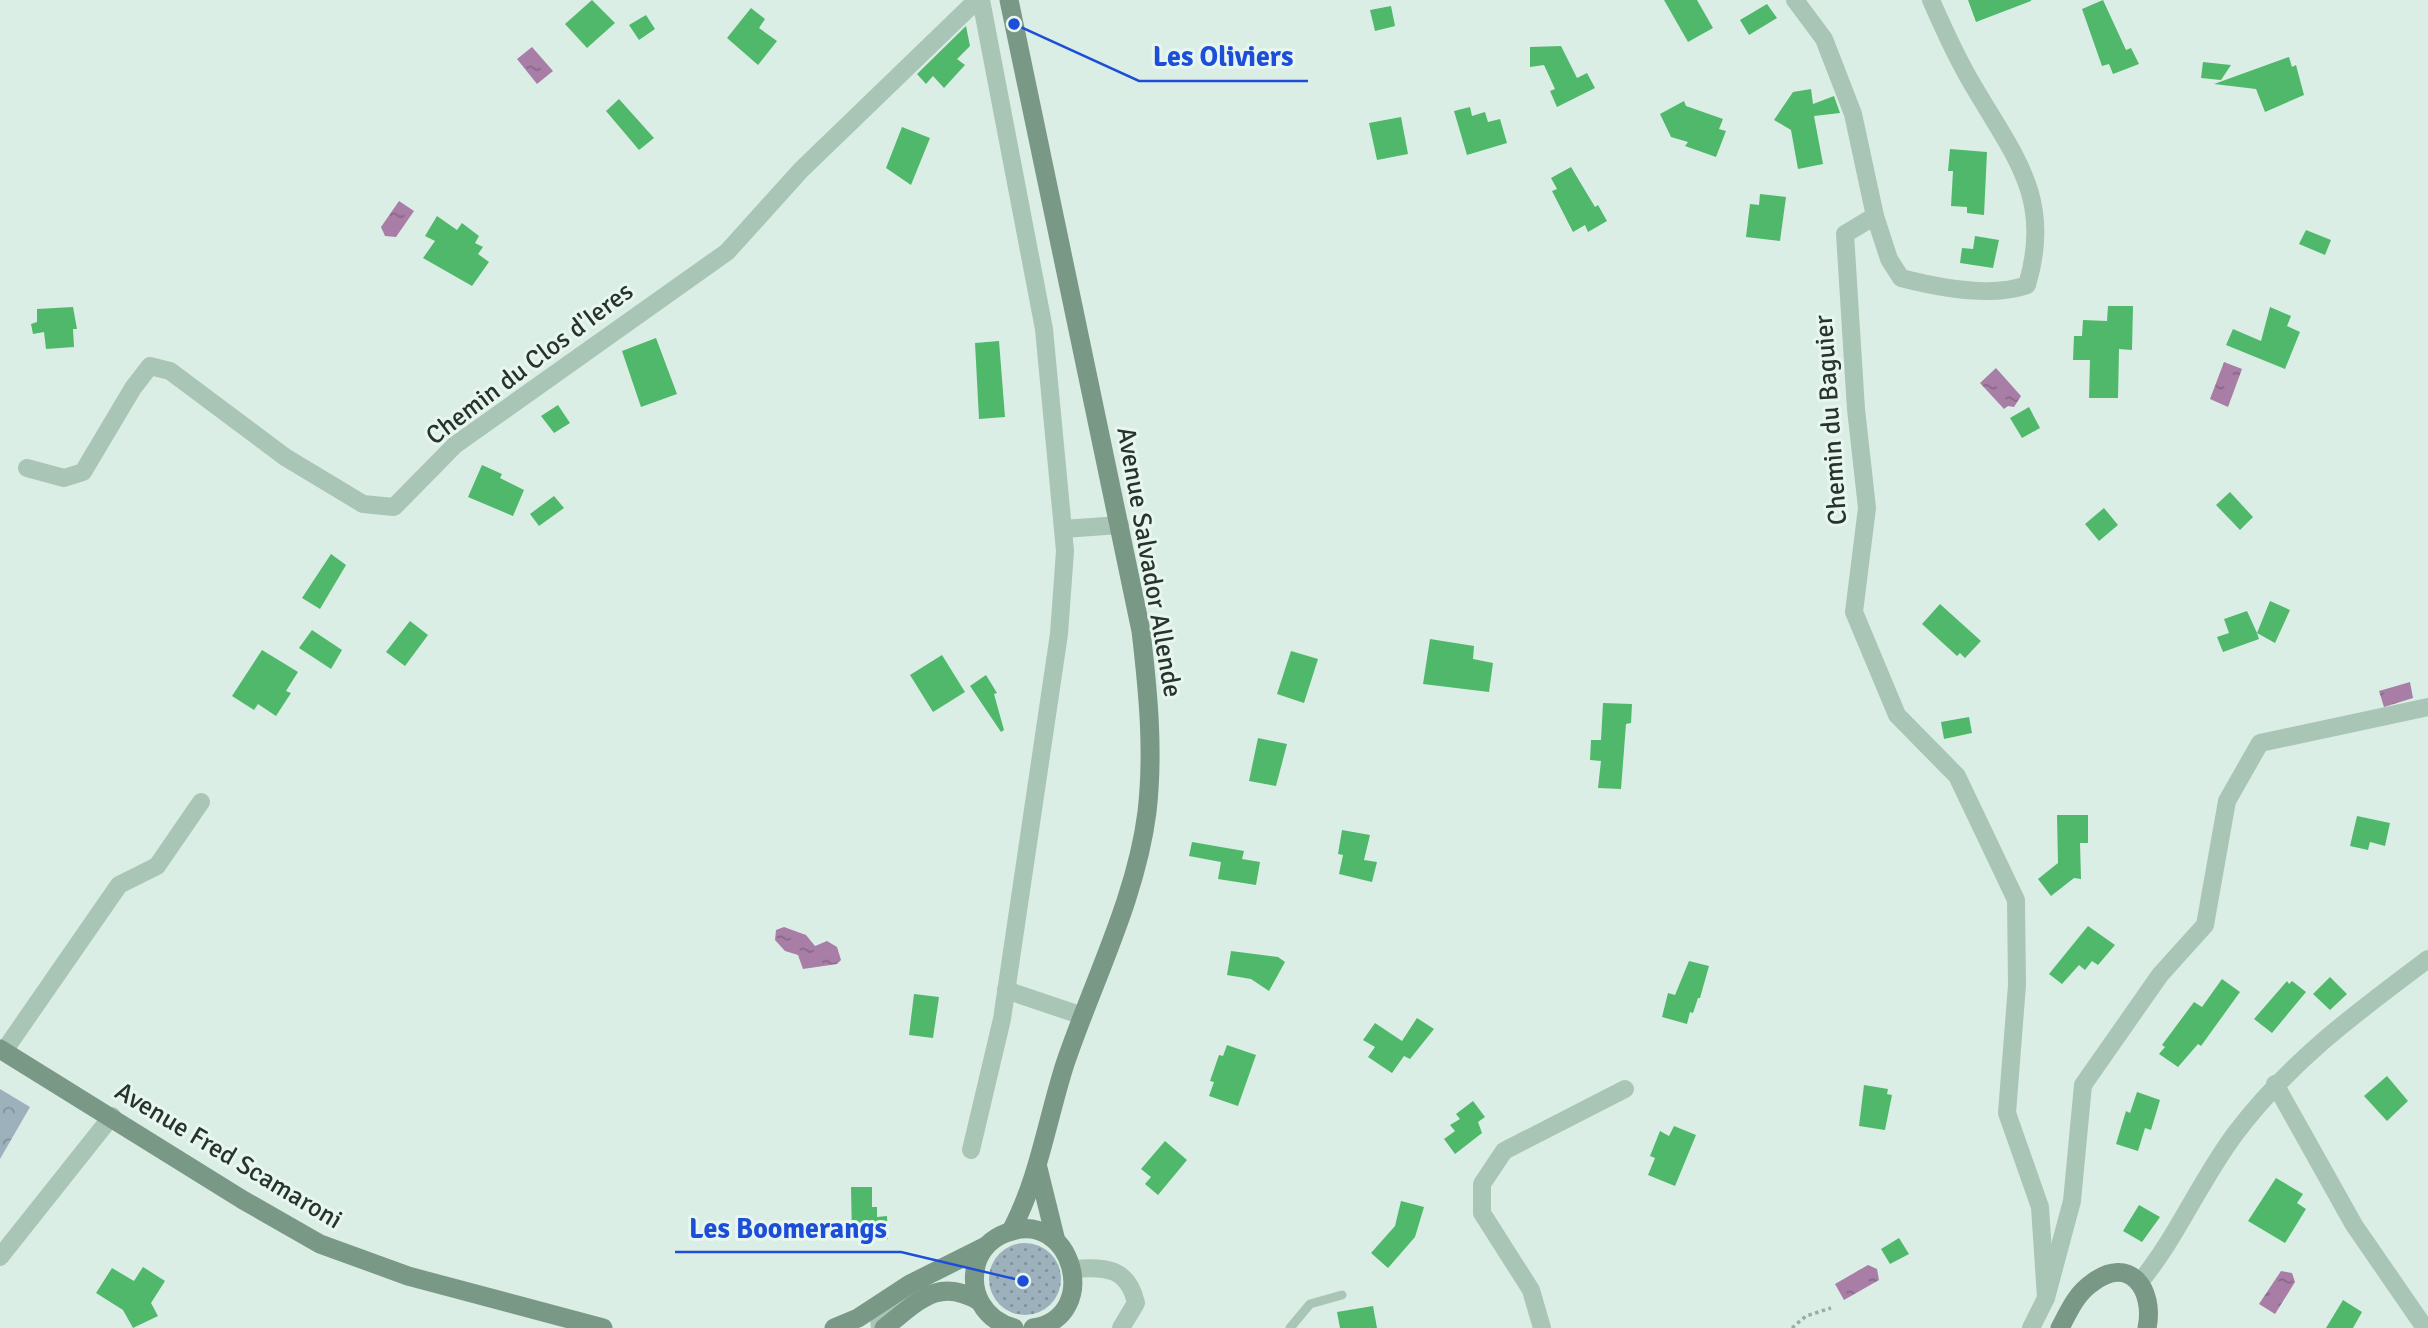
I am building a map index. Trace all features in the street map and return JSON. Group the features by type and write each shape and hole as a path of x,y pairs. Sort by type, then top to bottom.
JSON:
{"main road":[{"name":"Avenue Salvador Allende","path":"1009,0 1120,525 1141,631 1150,703 1147,813 1118,920 1051,1109 1038,1168 1011,1231"},
{"name":"Avenue Fred Scamaroni","path":"2,1050 113,1116 243,1200 320,1244 408,1276 603,1328"},
{"name":"Avenue Salvador Allende","path":"1038,1168 1056,1241 1067,1253 1073,1269"},
{"path":"834,1328 858,1318 910,1284 1011,1231 1035,1230 1056,1241"},
{"path":"979,1301 974,1272 986,1245"},
{"path":"1044,1326 1070,1298 1073,1269"},
{"path":"2060,1328 2077,1296 2103,1276 2130,1275 2140,1282 2149,1302 2147,1328"},
{"path":"882,1328 939,1290 956,1289 979,1301 1005,1326"}],"street":[{"name":"Chemin du Clos d'Ieres","path":"27,468 64,478 83,472 133,388 150,366 170,372 285,457 363,504 394,507 455,445 726,251 801,170 979,0"},
{"path":"971,1150 1006,990 1059,634 1065,551 1044,329 979,0"},
{"path":"1795,0 1824,39 1853,114 1875,216 1889,259 1901,278 1939,288 2015,290 2027,285 2037,234 2032,196 2013,147 1951,46 1931,0"},
{"name":"Chemin du Baguier","path":"1875,216 1845,234 1856,409 1867,508 1854,612 1896,715 1957,776 2016,900 2017,985 2007,1113 2040,1207 2046,1298"},
{"path":"1063,528 1120,525"},
{"path":"2031,1328 2046,1298 2072,1201 2083,1085 2160,975 2205,925 2227,801 2260,743 2428,707"},
{"path":"2,1050 119,885 157,866 201,802"},
{"path":"2140,1282 2234,1135 2275,1084 2314,1046 2365,1004 2428,959"},
{"path":"1006,990 1083,1016"},
{"path":"2275,1084 2354,1225 2424,1328"},
{"path":"1542,1328 1531,1290 1482,1213 1482,1184 1504,1151 1625,1089"},
{"path":"0,1257 113,1116"},
{"path":"1073,1269 1107,1270 1125,1276 1133,1289 1136,1303 1121,1328"},
{"path":"882,1328 879,1319 906,1297 910,1284"}],"lane":[{"path":"1290,1328 1310,1304 1342,1295"}],"path":[{"path":"1792,1328 1806,1316 1831,1308"}],"green space":[{"path":"0,1089 30,1107 0,1159"},
{"path":"1032,1243 1051,1253 1059,1265 1059,1293 1051,1305 1039,1313 1018,1315 999,1305 991,1293 989,1272 999,1253 1011,1245"}],"water":[{"path":"532,47 553,71 537,84 517,59"},
{"path":"399,201 414,211 396,237 385,236 381,227"},
{"path":"2224,362 2242,369 2228,407 2210,399"},
{"path":"1996,368 2021,396 2014,407 2008,406 2004,409 1980,383"},
{"path":"2410,682 2413,698 2384,707 2379,691"},
{"path":"784,927 806,935 815,946 827,941 837,947 841,960 837,964 803,969 798,955 785,951 775,940 776,930"},
{"path":"1868,1265 1877,1269 1879,1280 1844,1300 1835,1284"},
{"path":"2281,1271 2292,1273 2295,1282 2275,1314 2259,1304"}],"building":[{"path":"592,0 615,23 587,48 565,24"},
{"path":"1664,0 1697,0 1713,28 1688,42"},
{"path":"1968,0 2031,0 2031,1 1976,22"},
{"path":"2103,0 2126,50 2131,48 2139,64 2113,74 2109,64 2102,66 2082,9"},
{"path":"1767,4 1777,18 1749,35 1740,20"},
{"path":"1391,6 1395,26 1375,31 1370,10"},
{"path":"751,8 765,19 759,28 777,41 758,65 727,38"},
{"path":"646,15 655,29 639,40 629,25"},
{"path":"966,26 970,46 957,59 965,65 944,88 933,76 926,84 917,74"},
{"path":"1561,46 1577,78 1587,73 1595,88 1557,107 1550,91 1555,89 1544,65 1530,67 1530,47"},
{"path":"2289,57 2292,67 2296,65 2304,95 2265,112 2256,89 2214,84"},
{"path":"2203,62 2231,65 2221,80 2201,78"},
{"path":"1811,89 1813,104 1834,96 1840,113 1814,116 1823,164 1798,169 1791,130 1774,120 1793,92"},
{"path":"619,99 654,138 639,150 606,111"},
{"path":"1684,101 1686,106 1723,119 1719,129 1726,131 1716,157 1685,146 1688,142 1671,137 1660,114"},
{"path":"1470,107 1472,116 1485,112 1488,122 1500,119 1507,143 1467,155 1454,111"},
{"path":"1401,117 1408,154 1377,160 1369,123"},
{"path":"902,127 930,138 911,185 886,168"},
{"path":"1950,149 1987,152 1984,215 1967,213 1967,207 1951,206 1953,171 1948,171"},
{"path":"1571,167 1595,207 1598,205 1607,221 1588,232 1585,225 1573,232 1552,191 1557,189 1551,178"},
{"path":"1760,194 1786,197 1780,241 1746,237 1750,204 1759,205"},
{"path":"437,216 457,230 462,223 479,236 475,243 483,247 478,254 489,262 472,286 423,258 435,241 425,236"},
{"path":"2306,230 2331,240 2325,255 2299,244"},
{"path":"1975,236 1999,240 1993,268 1960,263 1962,248 1973,249"},
{"path":"2108,306 2133,306 2132,350 2119,349 2118,398 2089,398 2090,360 2073,360 2074,336 2082,336 2083,320 2107,321"},
{"path":"73,307 77,329 73,329 74,347 46,349 44,332 33,334 31,324 37,322 37,309"},
{"path":"2270,307 2291,316 2287,326 2300,332 2285,369 2226,345 2233,329 2261,341"},
{"path":"656,338 677,394 641,407 622,351"},
{"path":"999,341 1005,417 979,419 975,343"},
{"path":"558,405 570,423 554,433 541,416"},
{"path":"2029,407 2040,428 2022,438 2010,418"},
{"path":"482,465 502,474 500,478 524,490 513,516 468,497"},
{"path":"2230,492 2253,517 2240,530 2216,505"},
{"path":"554,496 564,508 539,526 530,514"},
{"path":"2104,508 2118,525 2099,541 2085,524"},
{"path":"331,554 346,565 320,609 302,598"},
{"path":"2270,601 2290,610 2275,643 2257,633"},
{"path":"1940,604 1981,641 1965,658 1960,653 1957,656 1922,624"},
{"path":"2247,611 2259,639 2223,652 2217,637 2229,633 2224,619"},
{"path":"410,621 428,635 405,666 386,652"},
{"path":"312,630 342,650 331,669 299,648"},
{"path":"1430,639 1474,646 1473,659 1493,663 1489,692 1423,684"},
{"path":"262,650 298,672 286,691 291,693 276,716 258,704 254,710 232,696"},
{"path":"1291,651 1318,659 1304,703 1277,694"},
{"path":"942,655 965,692 933,712 910,675"},
{"path":"986,675 997,693 994,694 1004,730 1001,732 970,686"},
{"path":"1603,703 1632,704 1631,723 1626,724 1621,789 1598,788 1601,761 1590,760 1591,740 1601,740"},
{"path":"1969,717 1972,733 1944,739 1941,722"},
{"path":"1258,738 1287,744 1276,786 1249,781"},
{"path":"2057,815 2088,815 2088,843 2080,843 2081,879 2074,878 2051,896 2038,879 2058,863"},
{"path":"2357,816 2390,823 2385,846 2370,842 2368,850 2350,846"},
{"path":"1342,830 1370,835 1364,860 1377,862 1372,882 1339,874 1343,855 1338,854"},
{"path":"1192,842 1244,851 1242,859 1260,862 1256,885 1218,879 1221,862 1189,856"},
{"path":"2088,926 2115,945 2098,965 2092,961 2085,970 2079,965 2062,984 2049,974"},
{"path":"1231,951 1278,957 1285,962 1269,991 1251,979 1227,975"},
{"path":"1689,961 1709,966 1700,998 1693,1013 1690,1012 1687,1024 1662,1017 1668,993 1675,995"},
{"path":"2330,977 2347,994 2330,1010 2313,994"},
{"path":"2222,979 2240,992 2201,1046 2198,1044 2178,1067 2159,1054 2165,1047 2162,1045 2194,1002 2202,1007"},
{"path":"2287,981 2289,984 2292,981 2306,992 2272,1033 2254,1019"},
{"path":"914,994 939,997 933,1038 909,1035"},
{"path":"1417,1018 1434,1029 1410,1059 1404,1056 1392,1073 1368,1057 1375,1047 1363,1040 1375,1023 1402,1041"},
{"path":"1227,1045 1256,1055 1238,1106 1209,1096 1214,1082 1210,1081 1219,1055 1223,1056"},
{"path":"2387,1076 2408,1101 2387,1121 2364,1096"},
{"path":"1864,1085 1888,1089 1887,1094 1892,1095 1885,1130 1859,1126"},
{"path":"2137,1092 2160,1100 2151,1130 2145,1128 2138,1151 2116,1144 2126,1111 2130,1113"},
{"path":"1473,1101 1485,1117 1478,1122 1482,1133 1455,1154 1444,1139 1455,1131 1450,1125 1460,1119 1456,1114"},
{"path":"1674,1126 1696,1135 1675,1186 1648,1175 1655,1158 1650,1156 1660,1131 1669,1136"},
{"path":"1165,1141 1187,1160 1158,1195 1145,1184 1151,1177 1141,1169"},
{"path":"2276,1178 2303,1194 2297,1203 2306,1209 2285,1243 2248,1221"},
{"path":"851,1187 872,1187 872,1207 877,1207 877,1217 887,1216 888,1239 852,1240"},
{"path":"1401,1201 1424,1207 1415,1237 1388,1268 1371,1253 1395,1226"},
{"path":"2139,1205 2160,1217 2142,1242 2123,1231"},
{"path":"1899,1238 1909,1254 1890,1264 1881,1249"},
{"path":"143,1267 165,1281 151,1303 158,1316 133,1328 123,1310 96,1293 112,1268 134,1281"},
{"path":"2343,1300 2362,1312 2353,1328 2326,1328"},
{"path":"1373,1306 1377,1328 1340,1328 1337,1312"}],"place":[{"name":"Les Oliviers","path":"1014,24"},
{"name":"Les Boomerangs","path":"1023,1281"}]}
